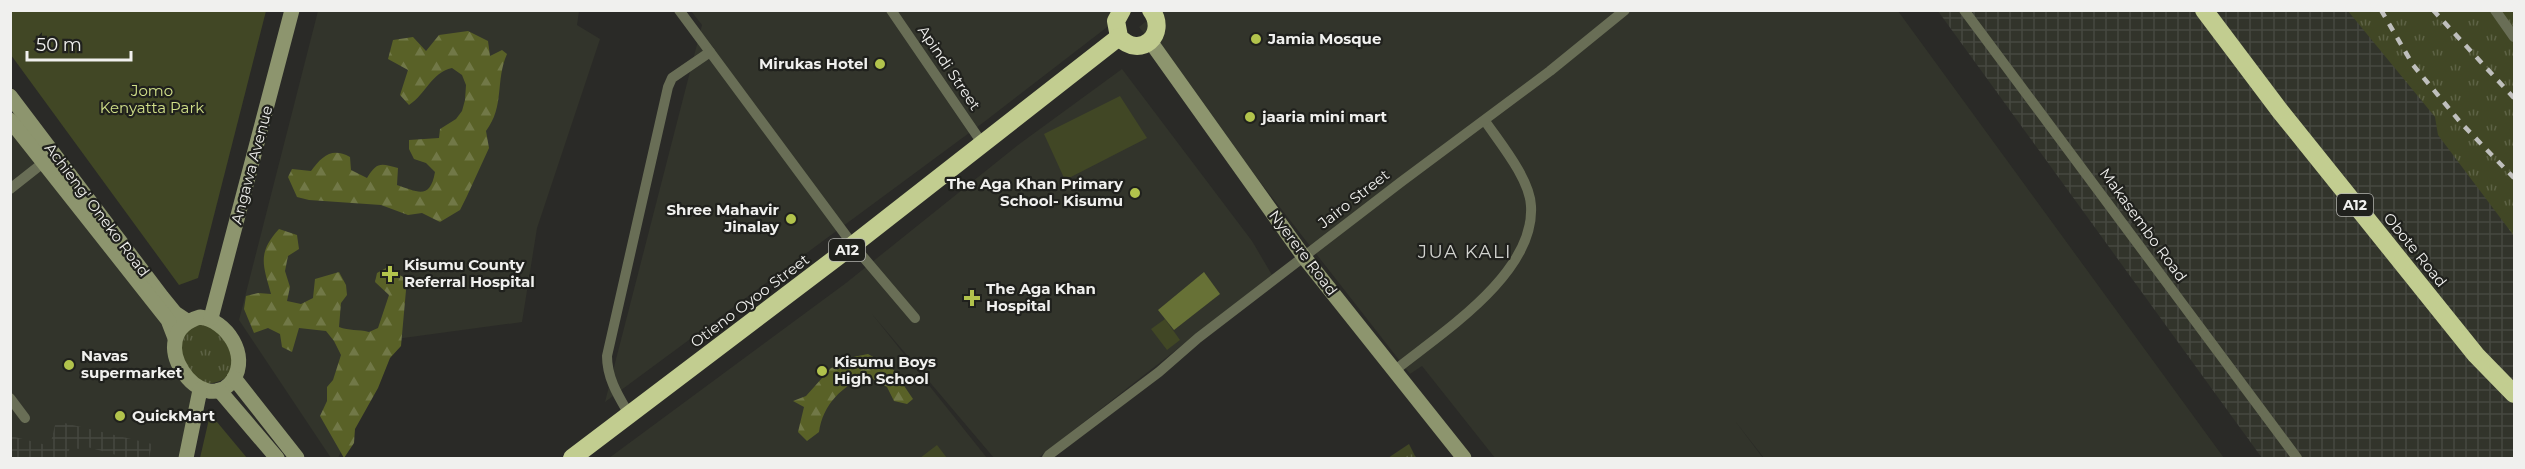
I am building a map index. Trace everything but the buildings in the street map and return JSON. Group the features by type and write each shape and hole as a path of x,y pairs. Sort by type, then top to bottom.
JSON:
{"highway":[{"path":"1122,10 1116,21 1119,37 1130,45 1137,46 1150,41 1157,27 1153,11"},
{"name":"Obote Road","path":"2204,10 2280,111 2476,355 2514,394"},
{"name":"Otieno Oyoo Street","path":"572,459 853,245 1119,37"}],"main road":[{"name":"Angawa Avenue","path":"211,318 292,10"},
{"name":"Nyerere Road","path":"1150,41 1304,257 1464,459"},
{"name":"Achieng' Oneko Road","path":"10,96 50,158 168,321 175,338"},
{"name":"Achieng' Oneko Road","path":"10,120 50,158 175,313 187,321"},
{"path":"200,317 211,318 226,330 236,349 238,358 234,378 219,390 200,390 191,383 179,364 174,350 175,338 179,328 187,321 200,317"},
{"path":"234,378 297,459"},
{"path":"186,459 200,390"},
{"path":"219,390 277,459"}],"street":[{"path":"679,10 853,245 915,318"},
{"name":"Apindi Street","path":"891,10 982,143"},
{"name":"Jairo Street","path":"1047,459 1049,455 1159,372 1198,338 1401,182 1485,121 1625,10"},
{"name":"Makasembo Road","path":"1964,10 2297,459"},
{"path":"2495,10 2514,38"},
{"path":"630,416 607,368 610,344 668,87 672,78 710,52"},
{"path":"1394,371 1486,296 1506,273 1527,233 1532,204 1525,185 1485,121"},
{"path":"10,189 50,158"},
{"path":"10,399 25,418"}],"shaded area":[{"path":"1160,10 1898,11 2224,458 1764,458 1735,421 1763,458 1495,458 1422,366 1410,374 1139,27"},
{"name":"Kisumu County Referral Hospital","path":"318,11 579,11 577,25 600,39 537,228 522,322 396,339 338,458 331,458 239,320"},
{"path":"691,11 1128,11 984,122 605,402 702,25"},
{"path":"1938,11 2353,11 2514,209 2514,458 2262,458"},
{"path":"1122,69 1252,241 1272,275 1038,458 994,458 872,314 987,458 609,458 846,283 1018,145"},
{"path":"10,108 198,377 178,458 11,458"},
{"path":"1204,272 1220,294 1174,330 1158,310"},
{"path":"56,421 152,444 149,458 120,458 120,456 80,445 79,449 70,447 67,458 11,458 11,436 50,446"}],"green space":[{"name":"Jomo Kenyatta Park","path":"10,11 266,11 198,278 179,285 11,55"},
{"path":"2348,11 2514,11 2514,236 2438,135 2435,117"},
{"path":"468,31 488,41 490,56 502,50 507,54 501,74 496,112 486,131 489,148 460,210 440,222 422,213 408,215 381,205 309,200 297,197 288,177 292,169 311,171 323,157 333,153 350,157 351,170 367,178 376,166 387,165 398,168 397,185 422,192 430,187 435,172 426,163 414,159 409,149 409,140 439,138 440,129 456,119 462,111 466,85 462,75 452,68 439,74 409,105 400,95 408,70 388,59 393,40 413,37 426,51 439,35"},
{"path":"1120,96 1147,138 1065,180 1044,134"},
{"path":"279,229 297,235 299,249 288,256 285,271 290,287 287,301 301,304 313,298 315,279 339,272 346,285 347,295 341,303 339,327 369,332 378,328 389,295 375,282 377,273 386,268 407,279 401,346 390,358 378,388 355,429 354,443 344,458 320,416 327,401 327,387 333,380 341,355 334,341 326,331 299,328 292,352 282,347 280,334 268,328 254,333 244,309 246,296 258,293 271,294 264,260 267,245"},
{"path":"1165,319 1180,340 1167,350 1151,329"},
{"path":"198,321 213,327 227,341 231,350 233,367 224,379 203,384 192,374 185,362 180,347 180,333"},
{"path":"868,354 892,368 913,399 907,404 894,401 887,387 866,375 849,385 835,398 825,413 819,432 807,441 798,432 804,407 793,401 806,396 831,368 851,363 853,357"},
{"path":"212,416 247,458 200,458 209,419"},
{"path":"1409,444 1416,458 1388,458"},
{"path":"937,445 947,458 920,458"}],"railway":[{"path":"2381,10 2413,65 2461,123 2514,178"},
{"path":"2433,10 2514,98"}],"place":[{"name":"Jamia Mosque","path":"1256,39"},
{"name":"Mirukas Hotel","path":"880,64"},
{"name":"jaaria mini mart","path":"1250,117"},
{"name":"The Aga Khan Primary School- Kisumu","path":"1135,193"},
{"name":"Shree Mahavir Jinalay","path":"791,219"},
{"name":"Kisumu County Referral Hospital","path":"390,274"},
{"name":"The Aga Khan Hospital","path":"972,298"},
{"name":"Navas supermarket","path":"69,365"},
{"name":"Kisumu Boys High School","path":"822,371"},
{"name":"QuickMart","path":"120,416"}],"district":[{"name":"JUA KALI","path":"1465,252"}]}
